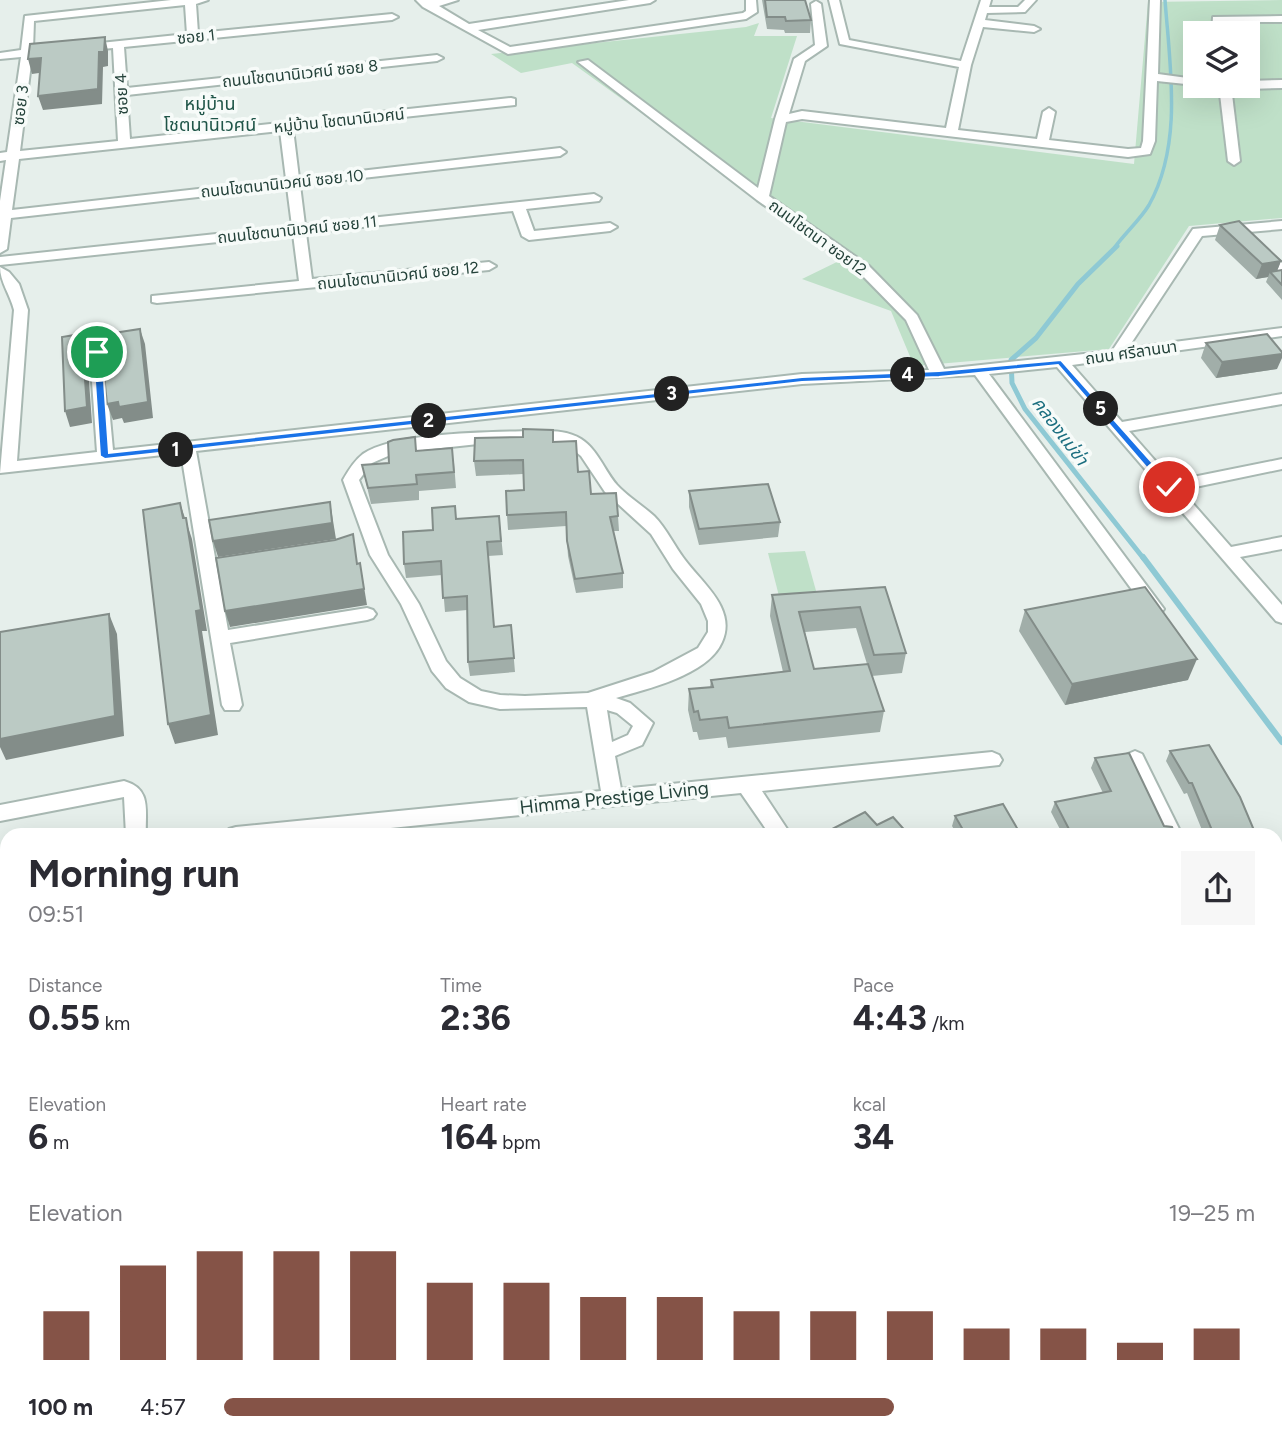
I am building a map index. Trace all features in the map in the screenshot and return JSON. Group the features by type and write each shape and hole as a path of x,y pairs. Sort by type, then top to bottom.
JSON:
{"street":[{"path":"193,37 190,1 203,0"},
{"path":"424,3 453,0"},
{"path":"467,28 650,0"},
{"path":"424,3 509,51 746,16 752,12 751,0"},
{"path":"834,0 844,42 965,65"},
{"path":"952,131 965,65 985,5 1021,10 1031,0"},
{"path":"781,119 802,115 1128,153 1146,151 1156,78 1155,0"},
{"name":"ซอย 3","path":"0,249 7,157 27,53 29,18 190,1"},
{"name":"ถนนโชตนา ซอย12","path":"816,4 821,46 800,59 781,119 762,197 864,269 912,318 939,374"},
{"name":"ซอย 1","path":"66,49 392,17"},
{"path":"1217,21 1282,19"},
{"path":"979,23 1034,29"},
{"name":"ซอย 4","path":"118,44 124,144"},
{"path":"0,56 53,51"},
{"name":"ถนนโชตนานิเวศน์ ซอย 8","path":"121,92 437,58"},
{"path":"584,62 762,197"},
{"path":"1156,78 1183,81"},
{"path":"1260,85 1282,84"},
{"path":"1227,98 1234,160"},
{"name":"หมู่บ้าน โชตนานิเวศน์","path":"7,157 511,102"},
{"path":"1042,142 1049,112"},
{"name":"ถนนโชตนานิเวศน์ ซอย 12","path":"286,126 306,284"},
{"name":"ถนนโชตนานิเวศน์ ซอย 10","path":"3,211 559,152"},
{"name":"ถนนโชตนานิเวศน์ ซอย 11","path":"0,261 594,198"},
{"path":"518,206 529,236 610,227"},
{"path":"1117,354 1198,232 1282,225"},
{"path":"1238,229 1282,271"},
{"name":"ถนนโชตนานิเวศน์ ซอย 12","path":"157,299 489,266"},
{"path":"0,271 8,277 18,293 21,310 4,468 802,379 939,374"},
{"name":"ถนน ศรีลานนา","path":"939,374 1061,362 1282,332"},
{"path":"97,352 105,456"},
{"path":"1061,362 1282,617"},
{"path":"979,370 1162,618"},
{"path":"1117,428 1282,399"},
{"path":"595,698 686,667 713,643 716,620 709,600 680,567 653,526 607,484 587,450 569,439 554,435 525,435 419,443 382,451 361,462 351,480 379,556 410,605 439,666 453,683 474,696 501,703 535,704 595,698 633,712 643,723 643,732 636,741 604,752"},
{"path":"188,449 215,566 220,638 232,705"},
{"path":"1169,487 1282,464"},
{"path":"1227,554 1282,543"},
{"path":"220,638 368,614"},
{"path":"595,698 612,797"},
{"path":"1135,759 1169,828"},
{"name":"Himma Prestige Living","path":"379,828 420,826 612,797 992,760"},
{"path":"746,784 776,828"},
{"path":"0,813 124,789 135,796 136,828"}],"green space":[{"path":"1282,0 1282,218 1189,226 1109,349 914,366 891,311 802,279 843,259 572,63 521,73 491,54 746,27 759,23 754,36 797,36 771,118 1134,164 1148,2"},
{"path":"805,551 818,598 780,600 768,553"}],"building":[{"path":"765,0 805,0 811,20 786,21 785,17 767,17"},
{"path":"105,37 104,52 99,52 98,89 38,96 41,58 28,59 30,44"},
{"path":"1239,221 1281,261 1262,264 1220,225"},
{"path":"1282,270 1282,285 1270,272"},
{"path":"140,329 148,402 119,407 118,402 107,404 100,335"},
{"path":"86,333 82,338 87,407 65,411 62,337"},
{"path":"1267,334 1282,354 1222,362 1206,343"},
{"path":"523,429 553,430 553,442 576,441 578,472 589,471 591,494 616,493 618,516 610,517 623,573 575,579 567,541 566,512 507,515 506,491 524,490 523,460 474,461 475,438 523,437"},
{"path":"415,437 416,451 452,448 454,472 416,475 417,484 368,488 362,465 389,463 388,442"},
{"path":"768,484 780,522 699,529 689,491"},
{"path":"330,502 332,523 213,541 209,520"},
{"path":"180,503 183,518 186,518 201,610 196,611 211,715 168,724 143,510"},
{"path":"455,506 456,519 499,516 501,541 487,542 494,627 511,625 514,658 468,662 467,596 443,598 441,561 404,564 403,532 433,530 432,508"},
{"path":"353,534 364,589 225,611 216,558 335,540"},
{"path":"885,587 906,653 874,655 860,607 799,612 814,669 868,664 884,711 729,728 727,717 700,720 698,711 694,712 689,689 713,687 711,680 790,671 772,595"},
{"path":"1145,587 1197,659 1072,684 1025,610"},
{"path":"109,614 115,716 0,739 0,632"},
{"path":"1209,745 1240,797 1253,828 1211,828 1192,783 1189,783 1170,751"},
{"path":"1129,753 1164,826 1172,828 1068,828 1055,802 1111,791 1095,758"},
{"path":"1003,804 1017,828 962,828 955,816"},
{"path":"865,812 877,825 893,817 903,828 834,828"}],"waterway":[{"name":"คลองแม่ข่า","path":"1115,247 1149,205 1167,157 1172,105 1165,0"},
{"name":"คลองแม่ข่า","path":"1117,246 1078,284 1036,338 1011,360 1012,383 1025,409 1144,559"},
{"name":"คลองแม่ข่า","path":"1143,557 1282,742"}],"district":[{"name":"หมู่บ้าน โชตนานิเวศน์","path":"210,114"}],"route":[{"path":"97,352 105,456 188,449 802,379 939,374 1061,362 1169,487"}]}
